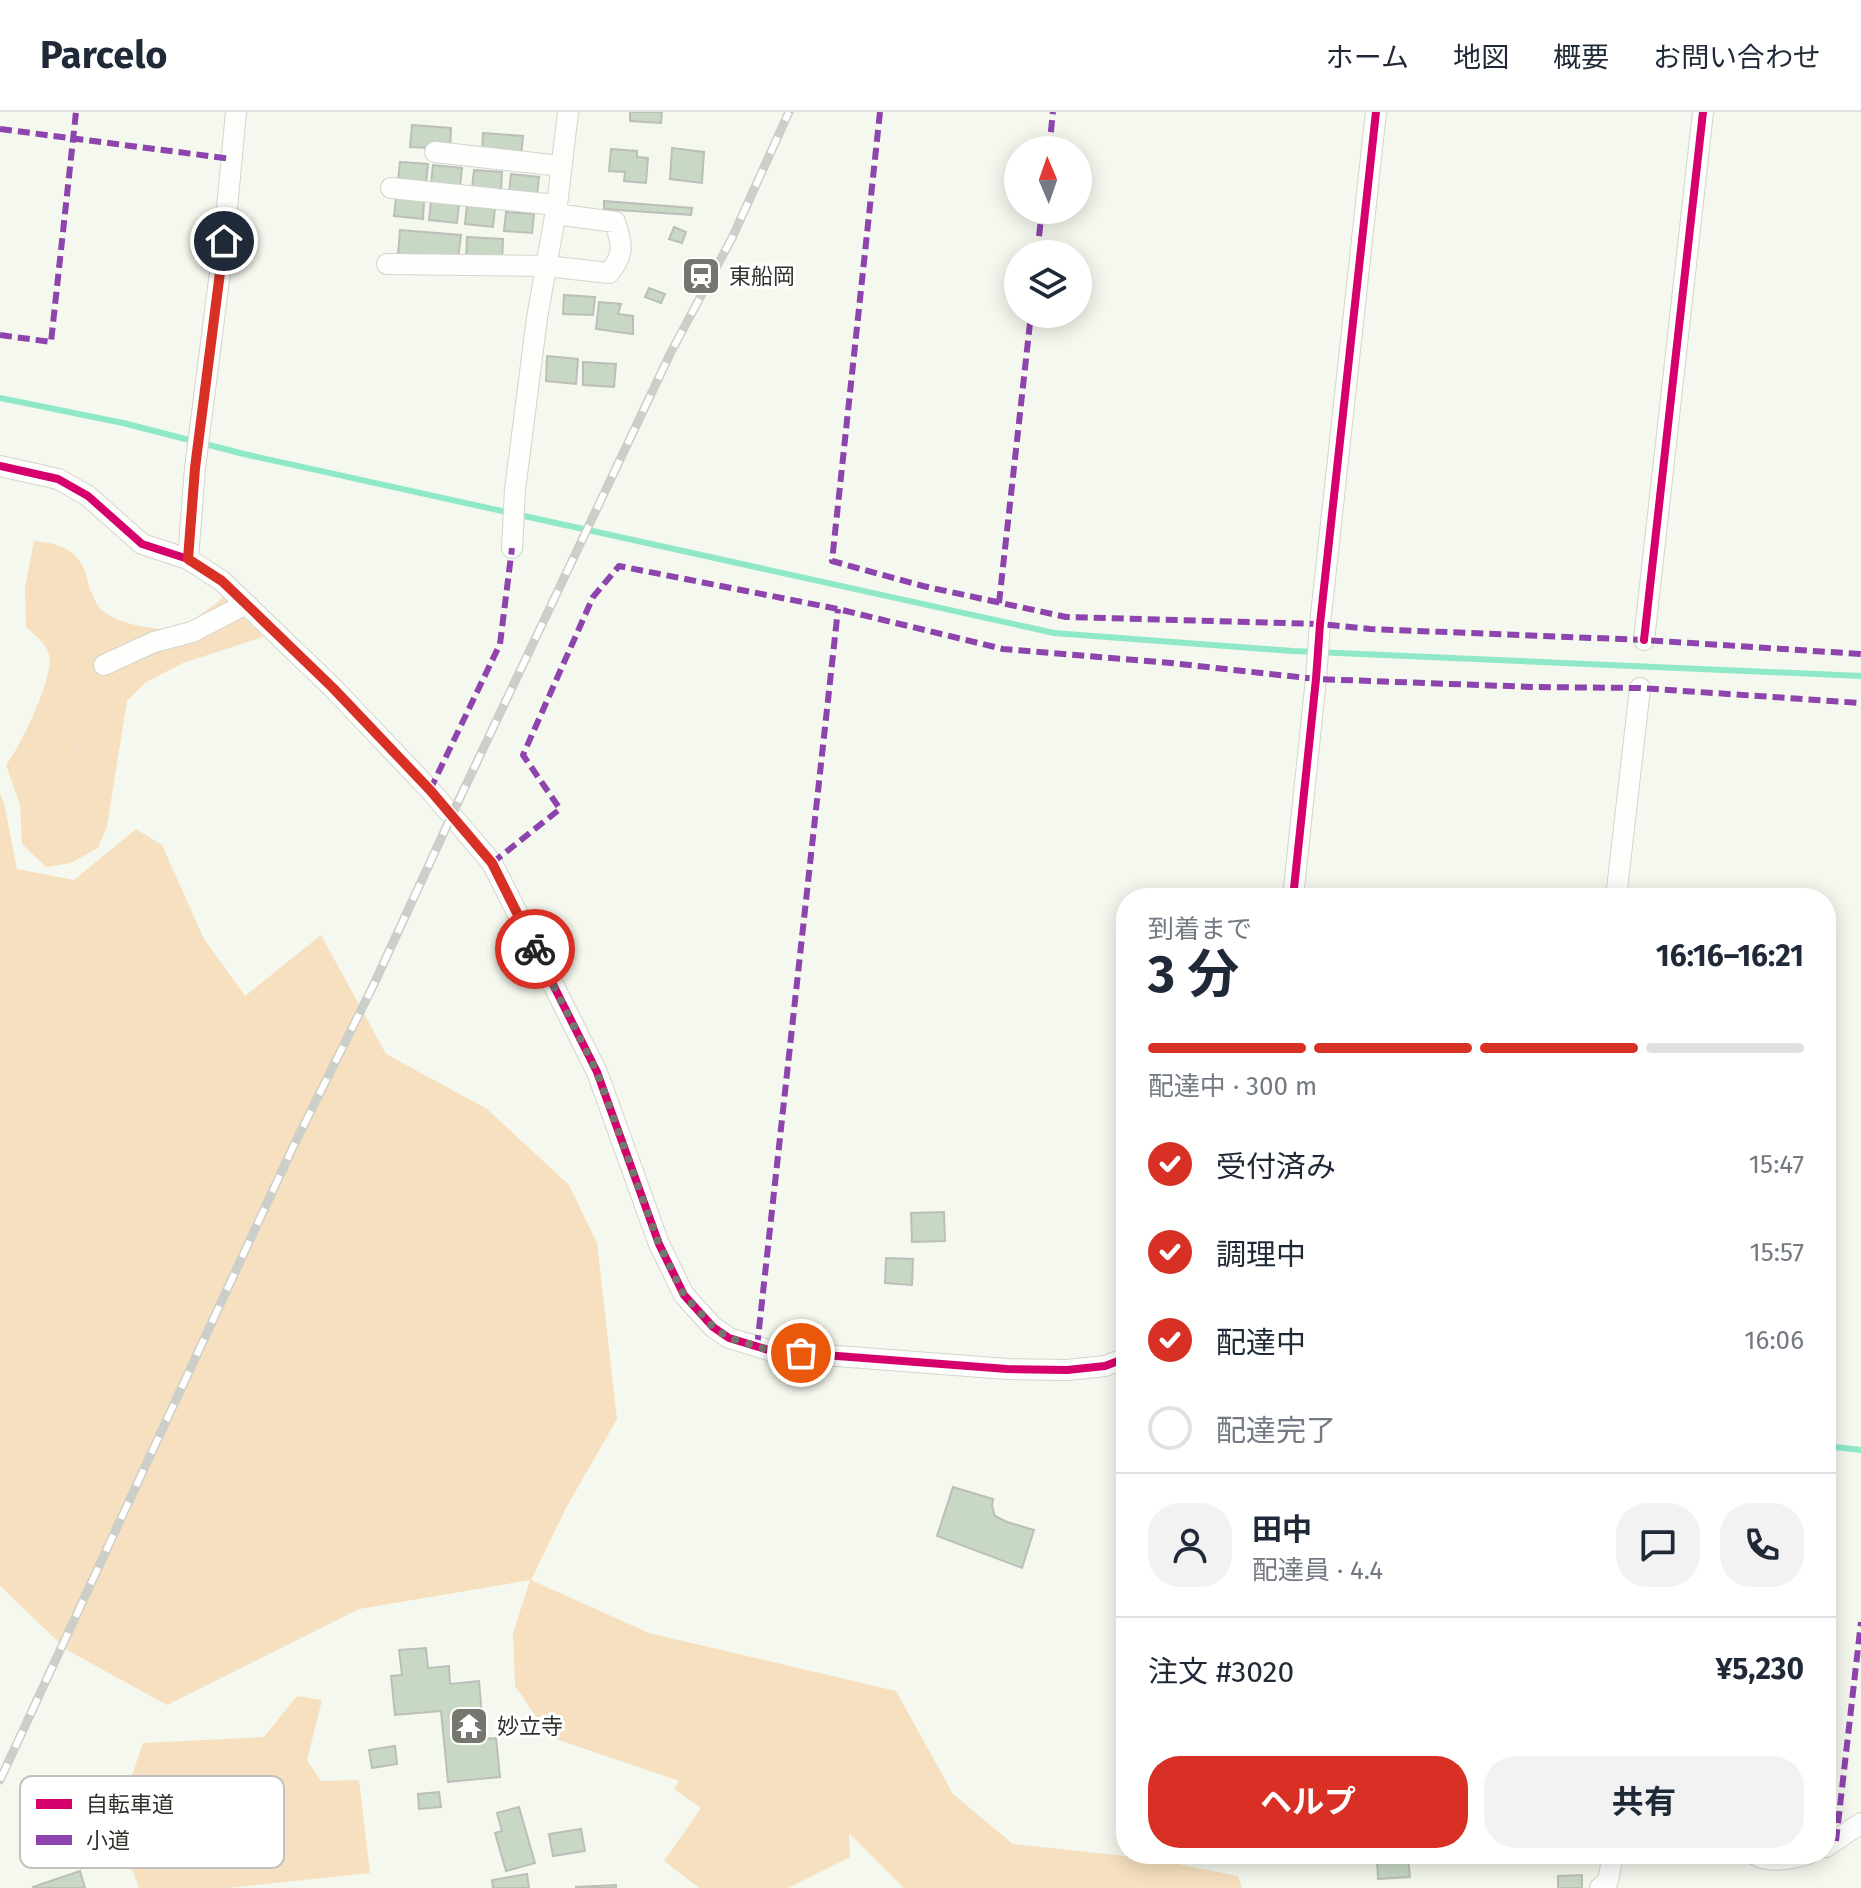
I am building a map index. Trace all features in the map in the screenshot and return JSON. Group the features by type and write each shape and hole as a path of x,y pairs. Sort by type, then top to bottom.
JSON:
{"street":[{"path":"188,559 195,468 224,241 236,112"},
{"path":"512,548 515,490 537,318 556,210 568,112"},
{"path":"1294,888 1376,112"},
{"path":"1644,640 1703,112"},
{"path":"435,152 561,166"},
{"path":"387,264 546,266 609,273 620,259 621,242 615,222 556,210 391,188"},
{"path":"0,466 58,479 88,496 142,544 188,559 222,581 333,688 409,767 492,863 597,1072 659,1244 684,1295 713,1327 729,1338 772,1351 1007,1369 1067,1370 1116,1362"},
{"path":"104,665 154,642 192,632 246,604"},
{"path":"1617,888 1640,688"},
{"path":"1836,1840 1861,1823"},
{"path":"1600,1888 1608,1881 1611,1864"}],"path":[{"path":"74,798 80,712 104,665"}],"shaded area":[{"path":"34,541 57,545 71,552 85,571 98,606 119,620 176,631 217,603 228,590 263,637 183,663 146,682 127,701 107,826 98,848 71,863 46,867 22,844 20,805 6,765 35,711 49,665 45,646 26,627 25,588"},
{"path":"0,794 17,869 74,880 136,829 162,845 204,939 245,996 321,935 386,1054 487,1109 569,1185 597,1243 617,1419 567,1506 531,1580 649,1633 896,1691 953,1794 1013,1844 1116,1855 1116,1864 1177,1864 1238,1876 1242,1888 904,1888 849,1833 850,1857 788,1888 699,1888 664,1861 701,1808 674,1789 679,1781 550,1737 515,1686 513,1633 530,1580 359,1609 167,1705 67,1650 0,1586"},
{"path":"297,1696 322,1700 307,1760 321,1781 359,1780 370,1873 227,1888 139,1888 131,1868 284,1868 284,1776 132,1776 143,1743 264,1737"}],"building":[{"path":"630,112 662,112 661,123 630,121"},
{"path":"412,125 451,128 450,149 410,147"},
{"path":"483,133 523,136 521,157 482,154"},
{"path":"672,148 704,152 702,183 670,179"},
{"path":"611,149 637,151 637,157 648,158 646,183 624,181 625,172 609,171"},
{"path":"400,162 428,164 426,184 398,181"},
{"path":"433,165 462,168 460,187 431,184"},
{"path":"474,170 502,172 501,192 472,189"},
{"path":"511,174 539,177 537,196 509,193"},
{"path":"396,197 424,200 423,219 394,216"},
{"path":"431,201 459,204 457,223 429,220"},
{"path":"604,201 692,208 691,215 604,209"},
{"path":"467,205 495,208 493,227 465,224"},
{"path":"506,212 534,214 532,233 504,231"},
{"path":"674,227 686,232 682,243 669,239"},
{"path":"400,230 461,235 458,259 398,254"},
{"path":"467,237 503,239 502,263 466,261"},
{"path":"649,288 665,294 661,303 645,297"},
{"path":"564,295 595,297 593,315 563,314"},
{"path":"599,302 621,304 618,314 633,316 633,334 596,329"},
{"path":"547,356 578,359 576,384 546,381"},
{"path":"583,362 616,364 614,387 583,385"},
{"path":"944,1212 945,1241 912,1242 911,1213"},
{"path":"886,1258 913,1259 912,1285 885,1283"},
{"path":"953,1487 993,1499 995,1516 1034,1530 1022,1568 937,1536"},
{"path":"426,1648 428,1668 449,1666 450,1684 479,1681 484,1739 496,1738 500,1777 448,1782 441,1711 395,1715 391,1676 402,1675 399,1650"},
{"path":"395,1746 397,1764 372,1768 369,1750"},
{"path":"439,1792 441,1807 419,1809 418,1794"},
{"path":"519,1807 535,1863 506,1871 495,1833 502,1831 497,1813"},
{"path":"581,1829 585,1851 553,1856 549,1834"},
{"path":"1377,1864 1409,1864 1410,1877 1378,1879"},
{"path":"80,1871 85,1888 33,1887"},
{"path":"527,1874 529,1888 493,1888 492,1880"},
{"path":"1582,1875 1582,1888 1558,1888 1558,1876"},
{"path":"616,1885 616,1888 576,1888 576,1887"}],"waterway":[{"path":"0,398 1054,633 1293,651 1861,676"},
{"path":"1836,1447 1861,1450"}],"railway":[{"path":"0,1780 293,1147 373,986 671,352 732,238 789,112"}],"marked path":[{"path":"0,335 51,342 76,112"},
{"path":"880,112 832,561 923,586 1066,617 1320,624 1861,654"},
{"path":"1050,136 1053,112"},
{"path":"0,129 232,159"},
{"path":"1039,240 1040,224"},
{"path":"999,603 1029,328"},
{"path":"430,790 500,644 512,548"},
{"path":"492,863 560,809 523,755 593,597 619,566 838,609 1003,649 1316,679 1640,688 1861,703"},
{"path":"757,1347 838,609"},
{"path":"1836,1841 1861,1622"}],"cycle path":[{"path":"1294,888 1376,112"},
{"path":"1644,640 1703,112"},
{"path":"0,466 58,479 88,496 142,544 188,559 222,581 333,688 430,790 492,863 597,1072 659,1244 684,1295 713,1327 729,1338 772,1351 1007,1369 1067,1370 1116,1362"}],"way so far":[{"path":"535,949 597,1072 659,1244 684,1295 713,1327 729,1338 772,1351 801,1353"}],"place":[{"name":"東船岡","path":"701,276"},
{"name":"妙立寺","path":"469,1726"}],"route":[{"path":"224,241 195,468 188,559 222,581 333,688 430,790 492,863 535,949"}]}
